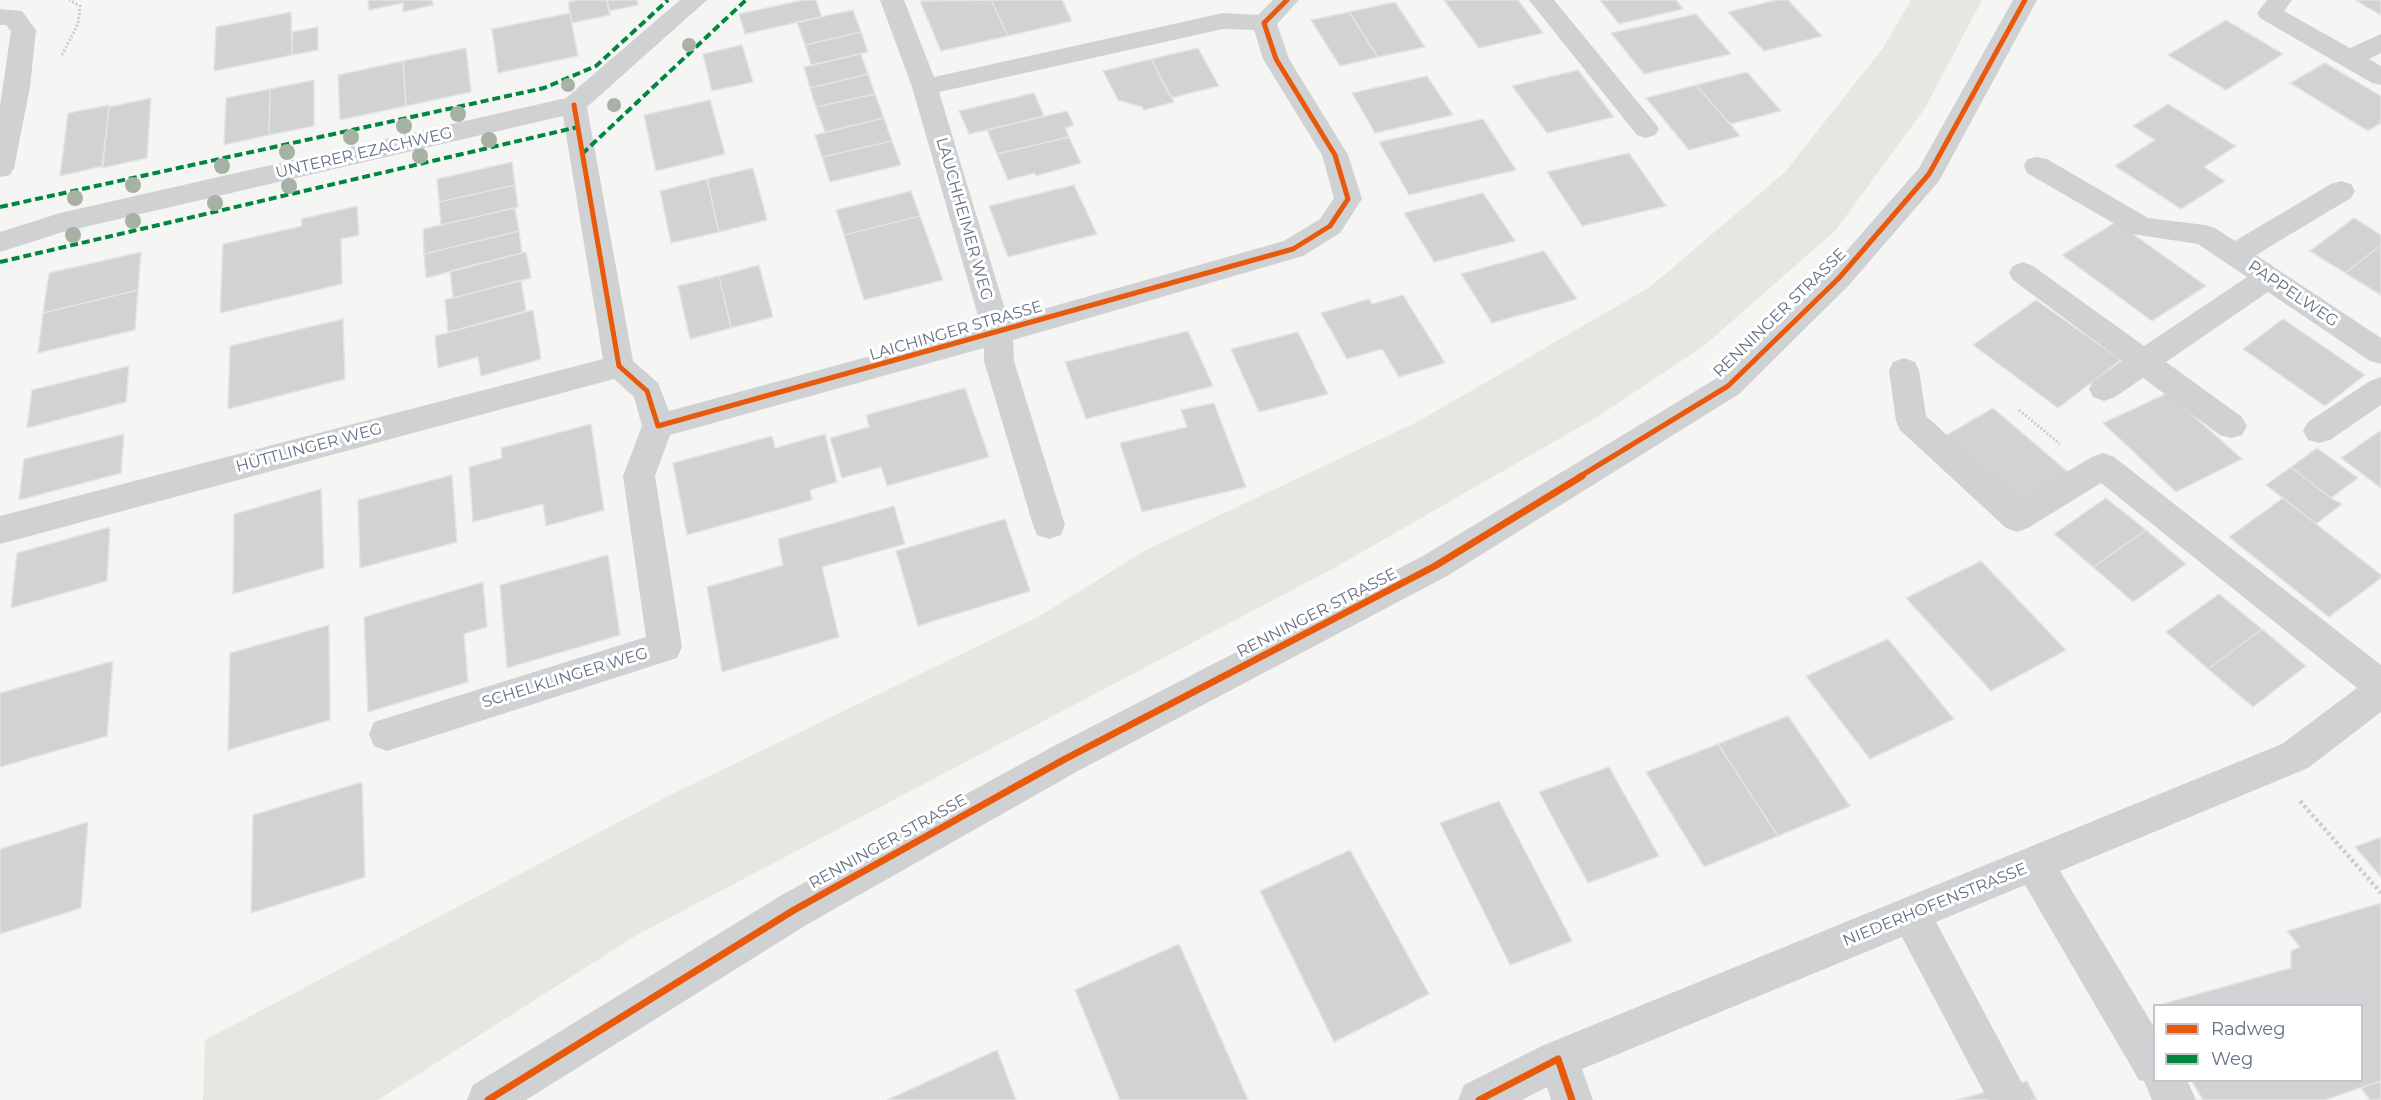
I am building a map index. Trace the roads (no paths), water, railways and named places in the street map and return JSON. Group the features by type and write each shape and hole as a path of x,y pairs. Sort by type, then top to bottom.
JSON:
{"street":[{"name":"UNTERER EZACHWEG","path":"0,242 60,223 574,105 695,0"},
{"name":"LAUCHHEIMER WEG","path":"892,0 925,87 998,333 999,360 1049,525"},
{"path":"925,87 1223,21 1264,23 1287,0"},
{"path":"1541,0 1646,129"},
{"name":"RENNINGER STRASSE","path":"488,1100 794,910 1065,759 1435,566 1728,386 1839,278 1929,174 2025,0"},
{"path":"2275,7 2350,59 2381,77"},
{"path":"0,17 13,17 24,30 17,87 0,168"},
{"name":"LAICHINGER STRASSE","path":"658,426 1293,249 1330,226 1348,199 1335,155 1276,59 1264,23"},
{"path":"2350,59 2381,42"},
{"path":"574,105 619,366 646,391 658,426"},
{"name":"PAPPELWEG","path":"2037,166 2142,227 2205,235 2381,352"},
{"path":"2235,255 2341,191"},
{"path":"2023,273 2231,426"},
{"path":"2104,389 2268,277"},
{"name":"HÜTTLINGER WEG","path":"0,530 619,366"},
{"path":"1904,370 1911,421 2017,518 2103,466 2381,686"},
{"path":"2319,431 2381,389"},
{"name":"SCHELKLINGER WEG","path":"387,735 665,647 639,476 658,426"},
{"name":"NIEDERHOFENSTRASSE","path":"1479,1100 1558,1059 2295,756 2381,691"},
{"path":"2034,864 2153,1063"},
{"path":"1911,915 2010,1100"},
{"path":"1558,1059 1572,1100"},
{"path":"2165,1082 2175,1100"}]}
